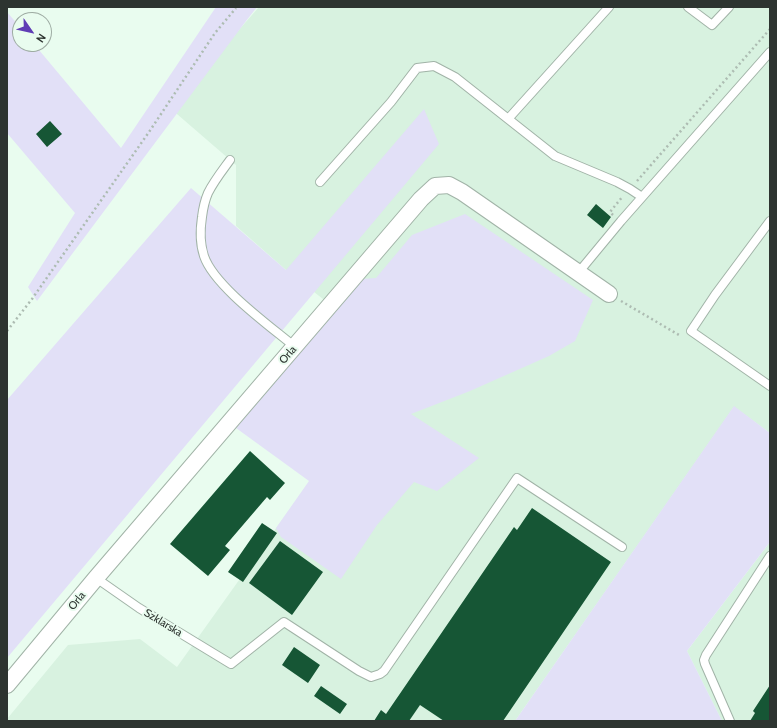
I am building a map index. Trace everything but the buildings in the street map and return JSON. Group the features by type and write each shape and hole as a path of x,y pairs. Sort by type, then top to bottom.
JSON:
{"street":[{"name":"Orla","path":"7,684 96,578 421,199 434,186 449,185 462,192 609,294"}],"lane":[{"path":"508,119 609,7"},
{"path":"688,7 712,25 729,7"},
{"path":"578,272 770,52"},
{"path":"320,182 390,102 417,68 434,66 455,77 554,156 630,189 642,197"},
{"path":"230,160 213,184 207,195 203,209 201,224 202,243 205,257 211,269 231,292 295,347"},
{"path":"770,221 715,295 691,331 770,386"},
{"name":"Szklarska","path":"96,578 139,608 231,664 284,622 364,674 371,677 380,674 517,478 622,547"},
{"path":"730,721 704,660 770,556"}],"path":[{"path":"7,330 32,299 215,33 236,8"},
{"path":"621,221 610,212 770,29"},
{"path":"609,294 679,335 691,331"}],"shaded area":[{"path":"216,7 257,7 37,301 28,287 75,213 7,133 7,12 12,18 12,52 41,52 121,148"},
{"path":"259,7 770,7 770,433 734,407 515,721 7,721 7,719 68,645 140,639 177,667 309,482 351,321 286,270 236,226 236,165 170,108"},
{"path":"424,109 439,144 7,658 7,400 191,188 286,270"},
{"path":"465,214 593,300 575,341 549,356 470,391 411,414 479,458 437,491 414,482 377,525 341,579 281,537 276,528 309,481 236,428 361,279 376,278 412,235"},
{"path":"734,406 770,433 770,542 687,651 722,721 515,721"},
{"path":"770,542 770,721 722,721 687,651"}]}
